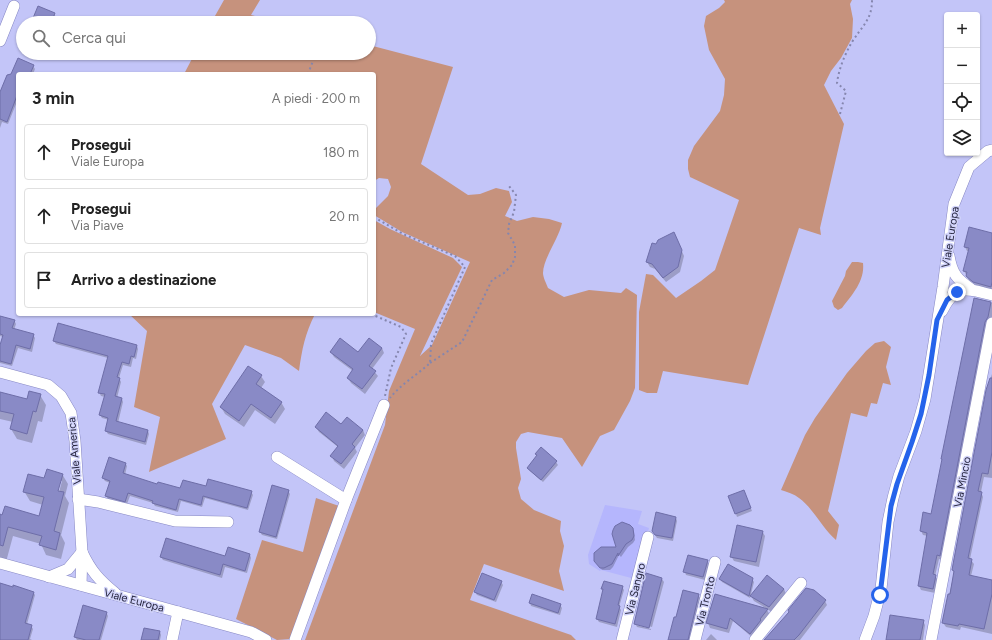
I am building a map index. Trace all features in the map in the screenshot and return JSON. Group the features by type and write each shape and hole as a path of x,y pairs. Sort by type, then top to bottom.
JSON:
{"street":[{"path":"0,41 14,6"},
{"name":"Viale Europa","path":"865,640 874,616 881,589 888,522 892,502 899,476 916,431 924,403 954,204 969,167 988,151 992,150"},
{"path":"948,247 951,267 954,274 971,290"},
{"path":"937,320 951,295 964,290 971,290 992,295"},
{"name":"Via Mincio","path":"931,640 992,323"},
{"name":"Viale America","path":"0,372 48,385 61,396 71,413 74,427 82,552 81,586"},
{"path":"295,640 346,500 384,405"},
{"path":"277,457 346,500"},
{"path":"78,499 98,502 175,520 228,522"},
{"name":"Via Sangro","path":"622,640 648,537"},
{"path":"48,577 68,569 82,552 92,571 99,580 117,595"},
{"name":"Via Tronto","path":"695,640 715,562"},
{"name":"Viale Europa","path":"0,563 251,632 266,640"},
{"path":"755,640 801,583"},
{"path":"172,640 178,612"}],"path":[{"path":"840,114 846,91 836,82 838,70 852,41 867,21 872,10 872,0"},
{"path":"309,72 313,60"},
{"path":"384,405 398,388 430,363 462,342 492,280 504,273 512,265 515,257 515,245 508,233 508,224 514,212 516,196 508,186"},
{"path":"376,218 403,234 455,256 465,267 431,344 430,363"},
{"path":"375,316 401,327 406,334 392,368 384,405"}],"shaded area":[{"path":"224,0 260,0 251,15 255,16 215,16"},
{"path":"724,0 852,0 850,4 853,19 852,38 824,85 844,124 820,228 821,235 799,228 748,385 663,371 657,393 647,393 639,390 639,312 646,274 653,275 676,298 715,270 739,200 690,177 688,169 688,160 694,146 720,111 724,95 725,79 709,50 704,26 706,16 719,8 725,2"},
{"path":"376,47 453,67 421,164 468,195 480,194 496,188 509,191 512,202 505,216 517,221 533,217 549,219 562,223 544,267 543,275 548,288 564,297 589,290 621,293 626,288 637,295 635,388 630,401 614,430 600,436 582,467 562,438 528,432 521,434 516,442 521,479 518,488 521,499 534,510 561,521 560,531 564,546 559,571 564,591 484,564 470,600 571,635 576,640 305,640 385,425 389,391 415,329 376,313 376,221 453,258 462,267 420,356 432,345 470,262 402,232 376,216 376,208 388,196 391,187 388,179 379,178 376,180 376,72 185,72 191,60 376,60"},
{"path":"852,262 863,263 862,276 854,293 842,308 838,310 834,307 832,301 845,276 846,271"},
{"path":"131,316 314,316 304,342 299,371 281,358 245,345 212,404 226,439 149,472 160,417 134,407 147,331"},
{"path":"884,341 891,347 886,367 891,385 883,383 877,404 871,403 867,417 851,413 828,511 839,525 836,540 826,530 804,502 795,495 781,490 805,435 815,418 847,373 866,351 875,343"},
{"path":"316,498 339,506 291,639 277,640 236,619 262,540 303,552"},
{"path":"605,505 642,511 638,524 649,528 635,579 600,571 589,564 588,555"}],"building":[{"path":"38,6 55,13 54,16 34,16"},
{"path":"17,60 23,60 34,65 31,72 16,72 16,98 7,122 0,119 0,92 7,75 11,74"},
{"path":"969,227 992,233 991,287 973,282 966,276 967,272 963,271 969,248 964,247"},
{"path":"674,232 682,250 678,267 663,278 652,264 646,262 652,243 656,244 658,240"},
{"path":"974,298 991,302 988,317 985,322 940,556 937,555 933,574 936,575 933,589 918,586 927,533 920,531 923,512 931,514"},
{"path":"0,316 15,320 12,328 34,334 30,349 16,345 11,364 0,361 0,345 3,335 0,334"},
{"path":"58,323 137,345 134,357 131,356 129,364 122,362 117,377 120,378 115,396 122,398 116,421 148,430 145,442 105,431 108,418 99,415 105,394 98,393 108,356 53,341"},
{"path":"340,338 358,352 369,338 382,348 369,366 376,371 362,389 347,378 353,369 330,352"},
{"path":"248,366 262,375 256,384 282,402 271,418 251,404 239,421 220,407"},
{"path":"990,378 992,378 992,452 988,474 982,473 978,491 982,492 968,558 972,559 969,575 992,580 992,594 984,629 959,624 958,626 942,623 948,594 950,594 954,571 952,570 954,559 986,390"},
{"path":"29,391 41,394 36,412 33,411 27,434 10,429 14,414 0,411 0,392 27,399"},
{"path":"326,412 341,424 347,417 363,430 352,444 355,447 341,464 330,456 338,446 315,427"},
{"path":"541,447 557,461 541,480 527,468"},
{"path":"109,457 126,463 123,473 157,484 158,482 180,488 183,480 206,486 208,479 252,491 247,508 203,496 201,505 179,499 176,510 152,503 153,501 128,493 125,502 105,496 110,481 102,478"},
{"path":"47,469 63,474 58,491 64,492 54,531 60,533 56,550 39,545 42,536 8,527 3,546 0,545 0,514 2,515 5,506 39,516 44,497 23,492 28,474 44,478"},
{"path":"272,485 289,490 276,537 259,532"},
{"path":"744,490 751,508 735,514 728,496"},
{"path":"656,512 676,517 672,538 655,535 652,531"},
{"path":"622,522 633,528 634,536 632,540 626,544 618,556 618,553 612,564 604,568 600,568 594,561 594,553 601,547 616,547 612,534 615,526"},
{"path":"737,525 763,531 756,562 730,557"},
{"path":"166,538 225,556 228,547 250,554 245,571 223,564 220,575 160,557"},
{"path":"688,555 708,560 703,577 683,572"},
{"path":"728,564 753,578 749,596 719,579"},
{"path":"482,573 502,581 494,600 474,592"},
{"path":"646,573 662,578 649,628 634,624"},
{"path":"767,575 784,589 769,607 750,596"},
{"path":"604,581 623,586 615,624 596,619 603,589 601,589"},
{"path":"0,583 13,587 13,585 34,592 25,623 32,625 28,640 0,640"},
{"path":"806,588 814,590 826,600 799,635 794,640 764,640 789,612 788,610"},
{"path":"683,590 699,594 688,640 668,640 674,617 676,617"},
{"path":"532,594 561,604 558,613 529,603"},
{"path":"715,594 768,609 750,634 730,618 727,629 706,623"},
{"path":"83,605 107,612 99,640 86,640 74,637"},
{"path":"890,615 924,620 920,640 886,640"},
{"path":"144,628 160,631 158,640 141,640"}],"route":[{"path":"880,595 888,522 894,490 912,442 925,399 937,320 947,300 951,295 957,292"}]}
